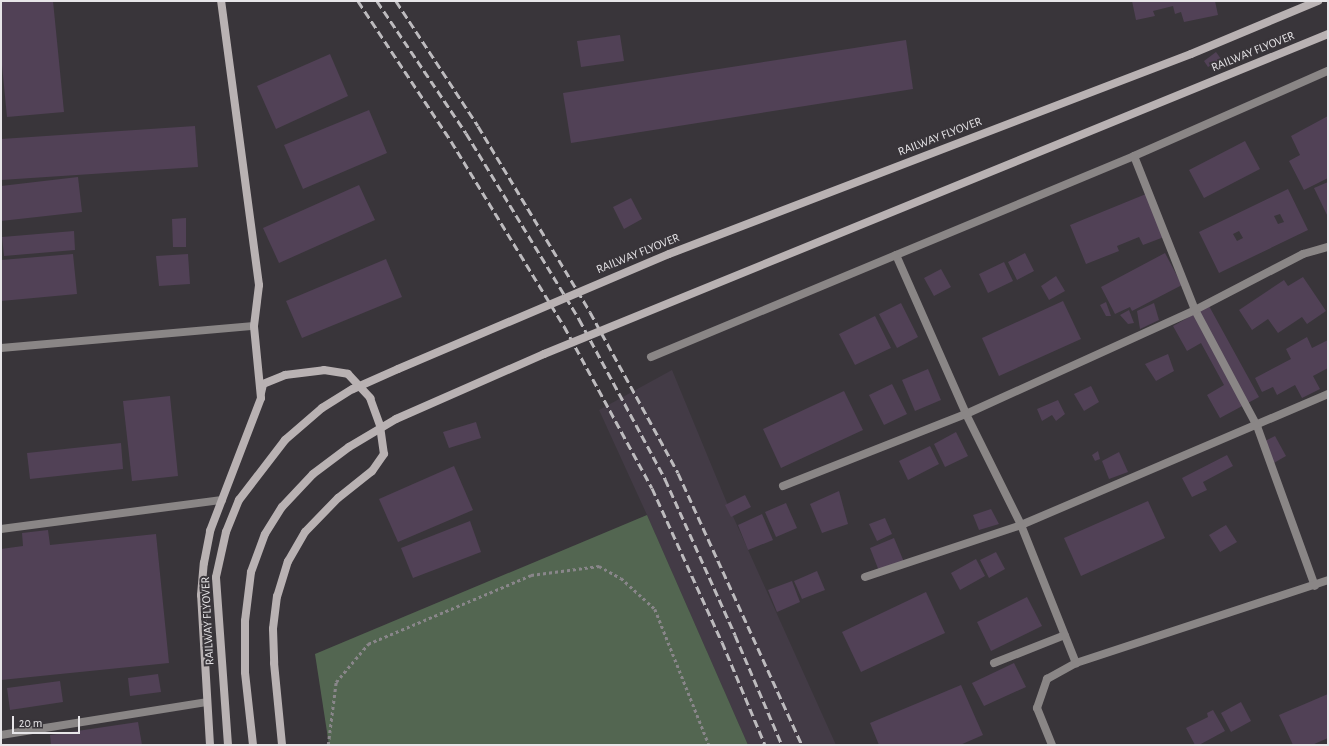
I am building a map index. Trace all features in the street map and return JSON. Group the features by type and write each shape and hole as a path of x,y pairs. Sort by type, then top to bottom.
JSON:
{"main road":[{"path":"221,1 259,285 254,326 261,398"},
{"name":"RAILWAY FLYOVER","path":"228,745 216,577 226,532 239,500 285,440 322,408 353,389 662,256 1192,54 1318,1"},
{"name":"RAILWAY FLYOVER","path":"253,745 244,672 245,621 251,572 265,534 282,507 313,474 349,447 396,419 544,354 1328,34"},
{"path":"210,745 206,702 201,595 210,531 243,440 261,398 263,384 285,375 324,370 348,374 370,398 380,426 384,454 372,471 338,498 305,532 288,561 277,596 274,630 274,663 282,745"}],"street":[{"path":"651,357 1134,156 1328,71"},
{"path":"1134,156 1195,310 1257,426 1315,586"},
{"path":"783,486 966,414 1195,310 1303,254 1328,247"},
{"path":"896,255 966,414 1021,525 1076,663"},
{"path":"1,348 254,326"},
{"path":"864,577 1021,525 1257,426 1328,394"},
{"path":"1,529 222,500"},
{"path":"1052,745 1037,708 1047,679 1076,663 1315,586 1328,580"},
{"path":"994,663 1065,635"},
{"path":"1,735 206,702"}],"path":[{"path":"328,745 336,682 368,644 531,575 599,566 621,578 655,609 709,745"}],"shaded area":[{"path":"672,370 727,503 836,745 748,745 599,410"}],"green space":[{"path":"647,515 748,745 329,745 315,654"}],"building":[{"path":"1,1 53,1 64,112 7,117 1,55"},
{"path":"1132,1 1215,1 1218,15 1184,22 1181,12 1175,14 1173,6 1153,11 1155,16 1136,20"},
{"path":"620,35 624,61 581,67 577,41"},
{"path":"906,40 913,89 571,143 563,93"},
{"path":"1216,52 1221,59 1208,67 1204,61"},
{"path":"330,54 348,96 276,129 257,86"},
{"path":"369,110 387,153 303,189 284,145"},
{"path":"1328,116 1328,178 1304,190 1289,161 1300,155 1291,136"},
{"path":"195,126 198,167 1,180 1,139"},
{"path":"1245,141 1260,169 1204,198 1189,170"},
{"path":"78,177 82,212 1,221 1,186"},
{"path":"1328,182 1328,217 1314,188"},
{"path":"359,185 375,220 279,263 263,228"},
{"path":"1288,189 1308,230 1219,273 1199,232","holes":["1280,214 1284,222 1278,224 1274,216","1239,231 1243,238 1237,241 1233,234"]},
{"path":"1146,194 1164,237 1143,245 1139,237 1117,246 1119,251 1086,264 1070,225"},
{"path":"631,198 642,219 624,229 613,207"},
{"path":"186,218 186,247 173,247 172,219"},
{"path":"74,231 75,250 4,256 2,237"},
{"path":"1025,253 1034,271 1017,280 1008,262"},
{"path":"1165,253 1182,285 1132,311 1130,307 1115,314 1101,287"},
{"path":"73,254 77,294 1,301 1,260"},
{"path":"188,254 190,284 159,286 156,256"},
{"path":"386,259 402,297 302,338 286,301"},
{"path":"1004,262 1013,281 988,293 979,274"},
{"path":"941,269 951,287 934,296 924,278"},
{"path":"1056,276 1065,291 1049,300 1041,286"},
{"path":"1303,277 1326,311 1307,324 1302,317 1278,333 1268,319 1252,330 1239,310 1284,280 1288,286"},
{"path":"1063,301 1081,339 999,376 982,338"},
{"path":"1106,302 1111,316 1106,316 1100,305"},
{"path":"901,303 918,337 897,348 879,314"},
{"path":"1154,303 1159,320 1140,329 1137,311"},
{"path":"1209,306 1259,397 1220,418 1207,395 1224,385 1201,343 1187,351 1173,326"},
{"path":"1129,310 1134,323 1128,324 1120,315"},
{"path":"875,316 891,348 855,365 839,334"},
{"path":"1307,337 1312,348 1328,340 1328,368 1313,376 1320,389 1302,398 1295,385 1277,395 1273,387 1262,392 1255,378 1291,359 1286,349"},
{"path":"1168,354 1174,371 1156,381 1145,364"},
{"path":"928,369 941,400 915,411 902,380"},
{"path":"892,384 907,414 884,425 869,395"},
{"path":"1091,386 1099,402 1084,411 1074,394"},
{"path":"844,391 863,430 781,468 763,429"},
{"path":"170,396 178,476 132,481 123,401"},
{"path":"1058,400 1065,414 1056,421 1052,415 1042,421 1037,409"},
{"path":"476,422 481,438 449,448 443,432"},
{"path":"956,432 968,456 945,467 934,444"},
{"path":"1275,436 1286,456 1272,464 1261,443"},
{"path":"121,443 123,469 30,479 27,453"},
{"path":"930,446 939,464 908,480 899,461"},
{"path":"1098,451 1100,459 1095,461 1092,455"},
{"path":"1119,452 1128,472 1109,479 1102,461"},
{"path":"1227,455 1233,466 1203,482 1207,490 1192,497 1182,478"},
{"path":"454,466 473,510 398,542 379,499"},
{"path":"839,491 848,524 822,533 810,504"},
{"path":"745,495 751,507 731,517 725,505"},
{"path":"1148,501 1165,538 1081,576 1064,538"},
{"path":"786,503 797,528 776,537 765,512"},
{"path":"991,509 999,524 979,530 973,515"},
{"path":"762,514 773,540 748,550 738,525"},
{"path":"885,518 892,534 877,541 869,524"},
{"path":"470,521 481,552 413,578 401,548"},
{"path":"1226,525 1237,542 1220,552 1209,535"},
{"path":"48,530 50,545 156,534 169,663 1,680 1,549 23,546 22,533"},
{"path":"894,538 904,562 879,571 870,548"},
{"path":"996,552 1005,569 989,578 980,560"},
{"path":"976,559 985,576 960,590 951,573"},
{"path":"817,571 825,590 802,599 794,581"},
{"path":"792,581 800,602 777,612 768,590"},
{"path":"926,592 945,633 861,672 842,632"},
{"path":"1027,597 1042,626 991,651 977,622"},
{"path":"1014,663 1026,687 984,706 972,683"},
{"path":"158,674 161,692 130,696 128,678"},
{"path":"60,681 63,702 10,710 7,688"},
{"path":"961,685 983,735 960,745 879,745 870,723"},
{"path":"1328,694 1328,738 1312,745 1293,745 1279,715"},
{"path":"1241,702 1251,721 1231,732 1221,713"},
{"path":"1213,710 1225,731 1199,745 1195,745 1186,728 1208,717 1207,713"},
{"path":"138,722 142,745 51,745 50,735"}],"railway":[{"path":"358,1 451,141 564,326 652,488 722,642 765,745"},
{"path":"377,1 466,133 579,319 665,479 735,635 782,745"},
{"path":"396,1 478,126 590,312 678,473 802,745"}]}
